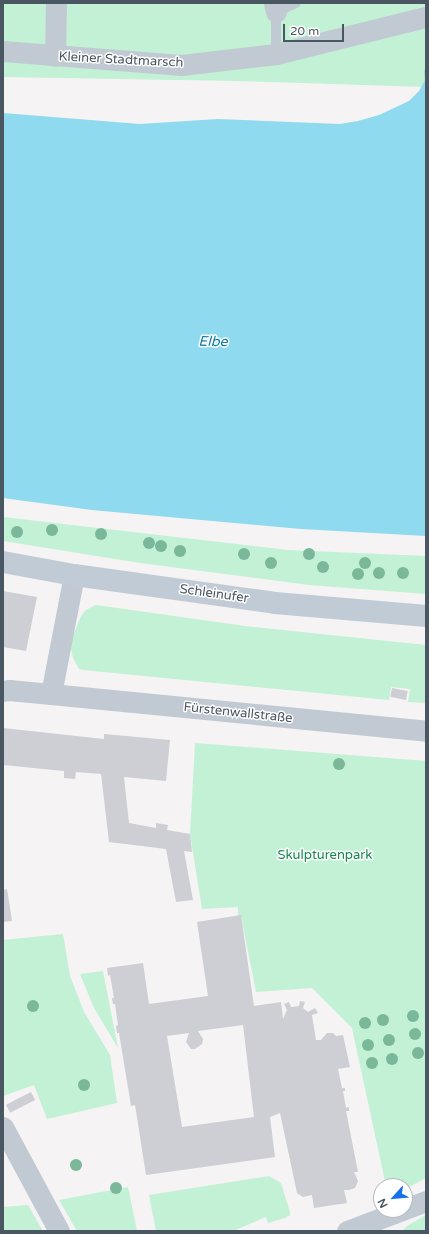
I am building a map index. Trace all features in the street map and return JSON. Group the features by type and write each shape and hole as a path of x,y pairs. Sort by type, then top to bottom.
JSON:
{"main road":[{"name":"Schleinufer","path":"3,562 74,575 275,603 426,616"}],"street":[{"path":"55,56 56,3"},
{"name":"Kleiner Stadtmarsch","path":"3,51 181,65 276,54 426,17"},
{"path":"50,694 74,575"},
{"name":"Fürstenwallstraße","path":"3,691 9,690 426,731"},
{"path":"3,1127 60,1231"},
{"path":"360,1229 426,1201"}],"lane":[{"path":"276,54 275,8 296,3"}],"green space":[{"path":"3,3 426,3 426,87 236,81 3,77"},
{"path":"3,517 288,550 426,556 426,594 309,585 140,563 3,541"},
{"path":"96,605 245,626 426,645 426,703 408,702 410,689 391,687 389,700 79,669 73,658 70,644 81,616 86,610"},
{"name":"Skulpturenpark","path":"195,743 426,761 426,1178 413,1185 413,1178 384,1178 352,1028 312,988 256,992 241,916 238,916 238,907 202,909 190,834"},
{"path":"63,934 70,976 84,1012 110,1055 117,1103 47,1119 34,1085 3,1096 3,940"},
{"path":"103,971 118,1048 94,1008 80,974"},
{"path":"269,1176 281,1183 290,1212 290,1215 285,1218 268,1223 266,1217 233,1231 156,1231 149,1195"},
{"path":"128,1187 137,1231 77,1231 59,1200"},
{"path":"28,1205 43,1231 3,1231 3,1207"},
{"path":"426,1215 426,1231 402,1231 407,1226"}],"water":[{"name":"Elbe","path":"424,70 426,70 426,536 301,529 92,510 3,498 3,113 140,124 218,119 340,124 379,115 409,101 419,91 425,80"}],"building":[{"path":"3,591 37,597 26,651 3,647"},
{"path":"392,688 408,691 406,700 390,697"},
{"path":"3,728 104,739 104,734 170,740 166,781 124,777 129,823 156,828 156,823 168,825 167,830 190,834 192,852 184,851 193,900 176,902 166,849 109,842 101,774 76,772 75,779 64,778 64,771 3,765"},
{"path":"7,889 12,921 3,922 3,890"},
{"path":"241,915 254,1006 281,1002 283,1019 287,1010 284,1004 289,1002 291,1007 299,1006 300,1001 305,1002 303,1008 308,1012 315,1008 318,1013 312,1015 316,1040 321,1040 327,1033 333,1033 336,1036 343,1035 350,1067 338,1069 342,1088 345,1088 345,1091 343,1091 346,1108 349,1107 349,1111 346,1111 358,1172 354,1172 358,1181 355,1188 344,1190 347,1203 314,1208 312,1195 303,1197 297,1193 280,1113 270,1117 275,1157 146,1175 135,1105 131,1106 119,1033 117,1033 116,1026 118,1025 115,1004 113,1004 112,998 114,998 110,975 108,976 107,968 143,963 149,1004 208,996 197,922","holes":["243,1025 254,1117 182,1127 167,1036 189,1033 186,1042 191,1049 195,1049 202,1044 203,1039 198,1031"]},
{"path":"31,1092 35,1100 10,1113 6,1105"}]}
